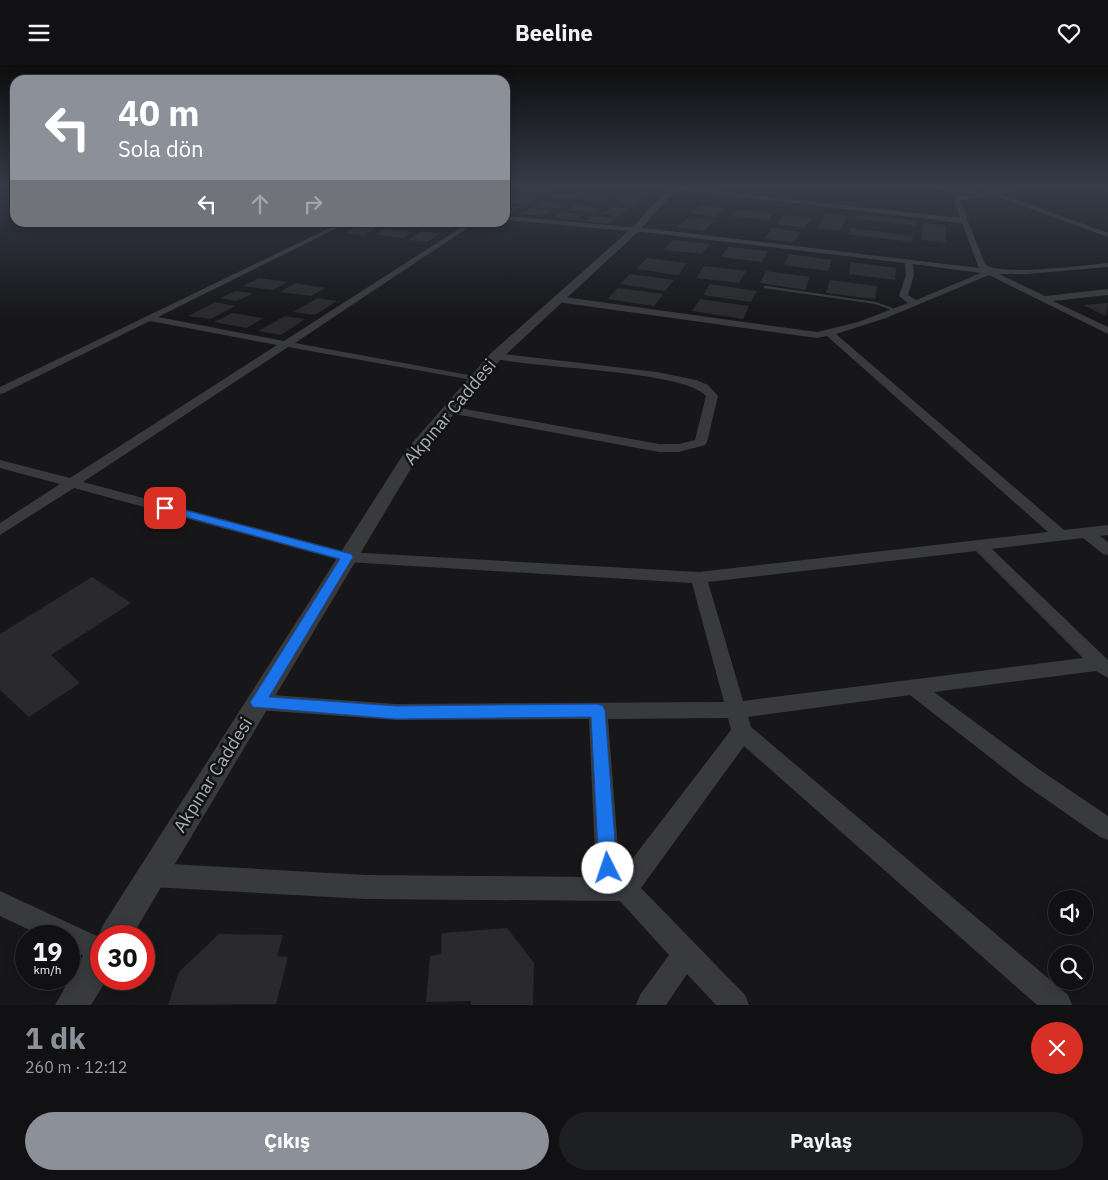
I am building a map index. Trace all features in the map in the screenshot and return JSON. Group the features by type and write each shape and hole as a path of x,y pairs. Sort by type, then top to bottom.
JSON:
{"street":[{"path":"0,391 330,230"},
{"path":"0,530 462,230"},
{"name":"Akpınar Caddesi","path":"121,925 412,453 474,379 496,356 635,230"},
{"path":"643,230 988,271 1027,272 1108,265"},
{"path":"968,230 974,251 981,265 988,271 1108,331"},
{"path":"1093,230 1108,235"},
{"path":"909,261 909,282 903,296 914,303"},
{"path":"557,299 806,335 829,333 896,310 988,271"},
{"path":"1043,299 1108,293"},
{"path":"148,318 474,379"},
{"path":"829,333 1060,535"},
{"path":"448,410 659,448 679,448 701,442 712,395 704,387 692,382 657,375 496,356"},
{"path":"0,464 347,557 699,578 1108,530"},
{"path":"1085,532 1108,550"},
{"path":"979,545 1103,667"},
{"path":"699,578 739,721 1058,1005"},
{"path":"258,702 396,712 598,711 739,721 913,687 1103,667"},
{"path":"913,687 1032,777 1108,829"},
{"path":"598,711 617,888 687,952 735,1005"},
{"path":"617,888 739,721"},
{"path":"152,875 364,887 617,888"},
{"path":"0,903 90,946"},
{"path":"650,1005 687,952"},
{"path":"72,1005 90,975"}],"lane":[{"path":"766,287 876,303 896,310"}],"building":[{"path":"351,230 373,230 364,235 346,233"},
{"path":"384,230 412,232 403,238 375,235"},
{"path":"771,230 801,232 794,242 764,239"},
{"path":"849,230 865,230 913,236 912,242 848,234"},
{"path":"922,230 946,230 946,243 921,240"},
{"path":"422,231 441,233 427,242 408,240"},
{"path":"672,240 710,244 702,254 663,250"},
{"path":"728,247 768,251 762,262 721,257"},
{"path":"789,254 832,260 828,271 784,265"},
{"path":"647,258 687,263 678,275 636,269"},
{"path":"851,262 896,268 895,280 849,274"},
{"path":"704,266 746,271 739,283 696,278"},
{"path":"766,271 810,277 805,290 760,283"},
{"path":"630,274 674,280 665,291 620,284"},
{"path":"259,278 288,282 273,290 243,286"},
{"path":"830,280 877,286 875,299 826,293"},
{"path":"295,283 325,288 311,296 280,292"},
{"path":"710,284 757,291 751,302 703,295"},
{"path":"618,288 664,294 654,306 607,299"},
{"path":"235,291 253,294 236,301 220,298"},
{"path":"318,298 337,301 315,315 293,312"},
{"path":"700,299 749,306 743,319 692,311"},
{"path":"215,302 235,306 211,319 188,316"},
{"path":"1108,303 1106,316 1083,305"},
{"path":"232,313 262,319 246,328 214,322"},
{"path":"285,316 305,319 281,335 258,331"},
{"path":"92,577 131,603 51,655 80,683 29,717 0,690 0,634"},
{"path":"507,928 534,963 533,1005 471,1005 471,1001 426,1002 430,956 441,954 442,933"},
{"path":"219,934 283,935 277,956 288,957 276,1004 168,1005 179,972"}],"route":[{"path":"165,508 347,557 258,702 396,712 598,711 608,868"}]}
